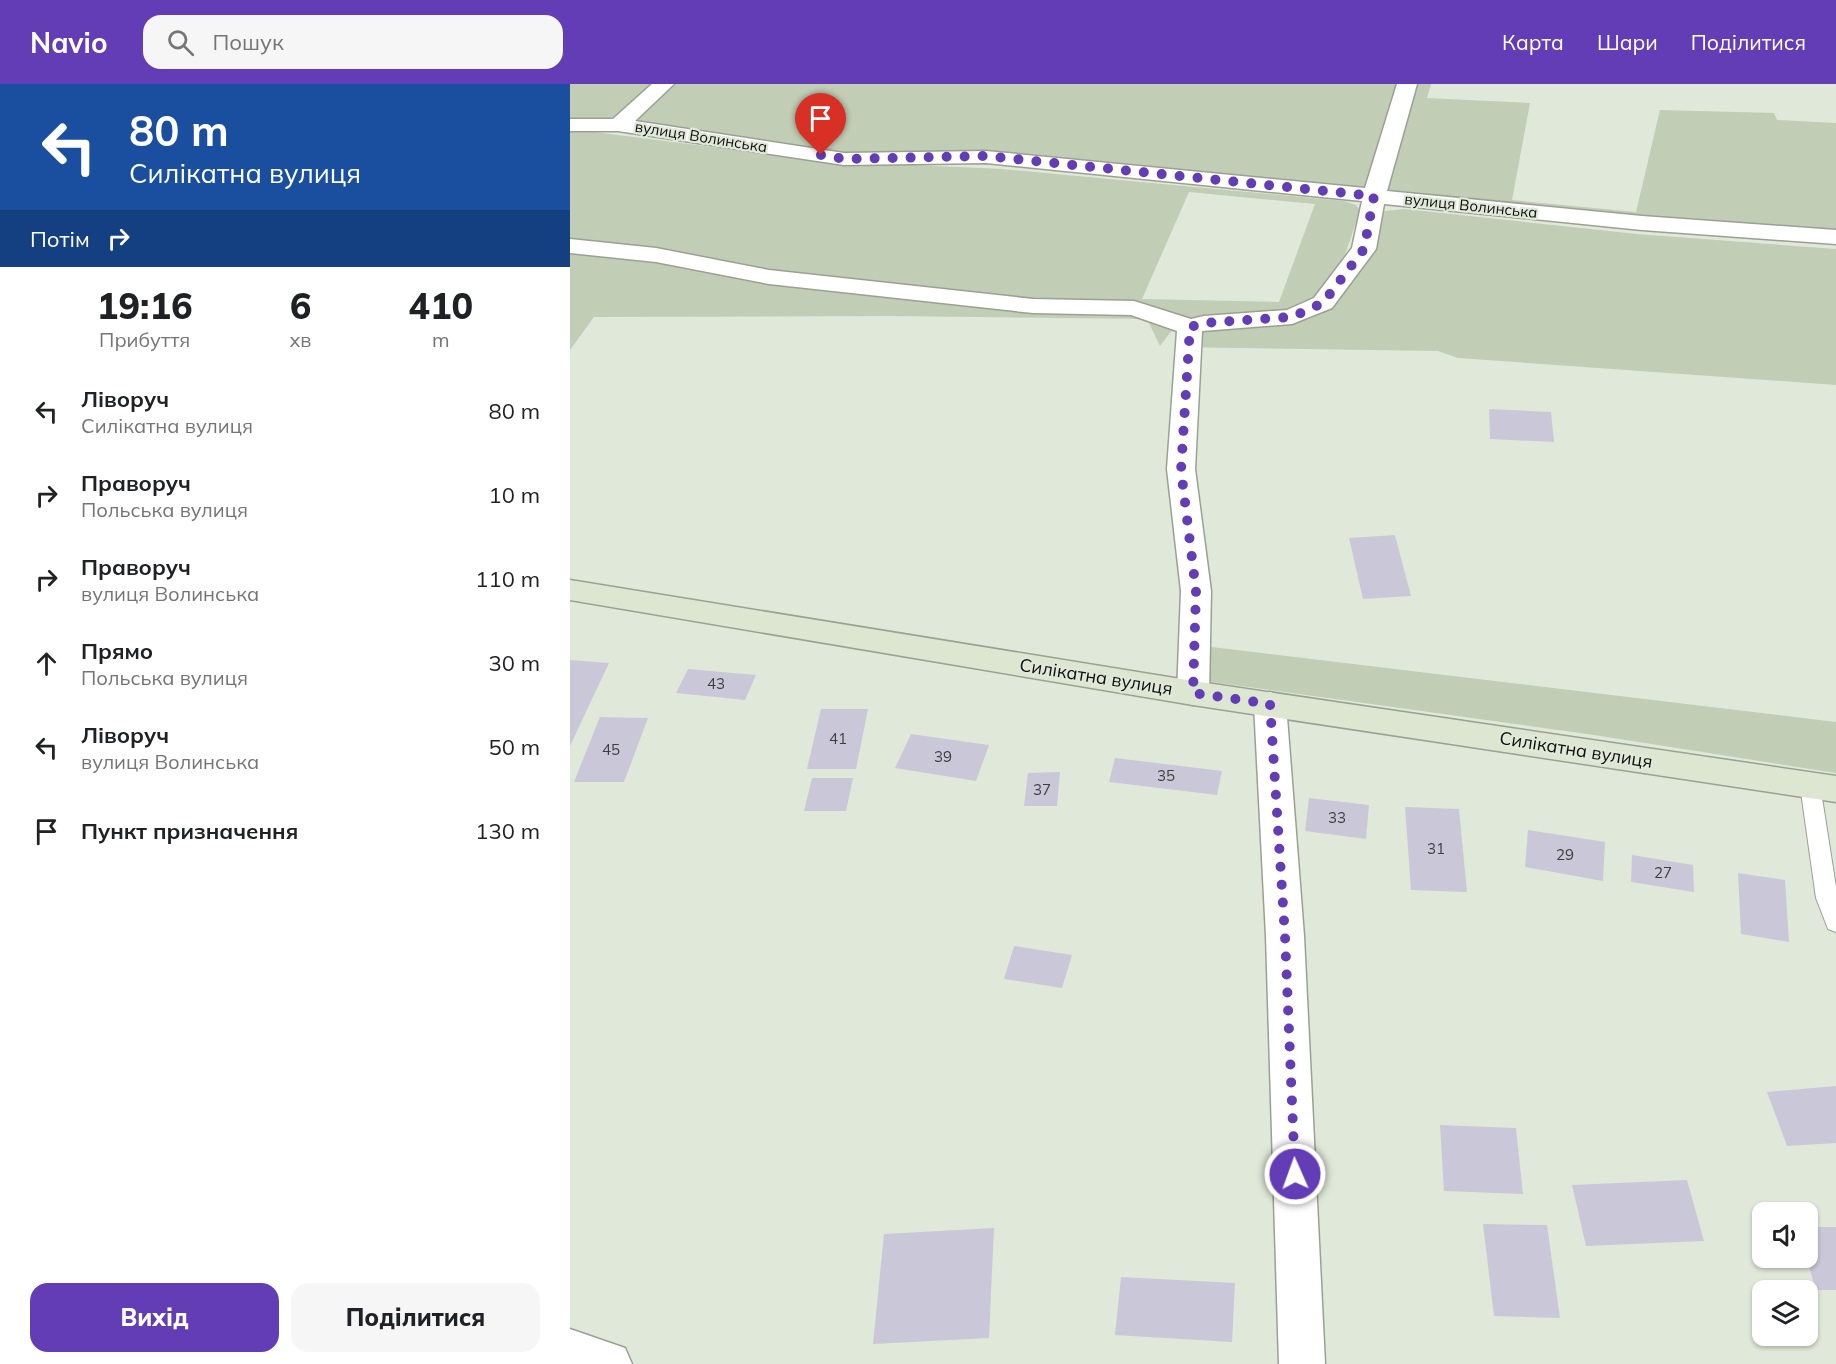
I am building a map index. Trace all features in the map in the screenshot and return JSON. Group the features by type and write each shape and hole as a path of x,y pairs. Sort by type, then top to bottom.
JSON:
{"street":[{"path":"618,125 664,84"},
{"path":"570,246 656,255 769,277 1033,306 1134,308 1190,327 1204,323 1292,317 1311,310 1331,295 1364,249 1374,196 1407,84"},
{"name":"вулиця Волинська","path":"570,125 618,125 844,159 986,156 1642,223 1836,237"},
{"path":"1190,327 1181,470 1196,591 1193,693"},
{"name":"Силікатна вулиця","path":"570,590 1193,693 1823,787"},
{"path":"1270,704 1285,936 1302,1364"},
{"path":"570,1352 609,1364"}],"lane":[{"path":"1823,787 1827,898 1836,923"}],"green space":[{"path":"570,84 1401,84 1369,189 952,160 892,160 570,124"},
{"path":"1415,84 1431,84 1427,98 1530,103 1512,200 1636,212 1660,110 1774,113 1777,120 1836,123 1836,243 1384,195"},
{"path":"570,129 824,161 1002,169 1344,201 1356,205 1360,210 1335,278 1324,294 1311,303 1274,315 1173,329 1160,346 1147,319 890,316 594,317 570,350","holes":["1189,192 1315,204 1279,302 1142,299"]},
{"path":"1404,209 1637,234 1836,249 1836,385 1458,358 1438,351 1179,347 1194,329 1264,326 1298,320 1329,306 1378,215 1385,211"},
{"path":"1187,644 1836,722 1836,773 1594,735 1212,682 1187,675"}],"building":[{"path":"1489,409 1551,412 1554,442 1490,439"},
{"path":"1395,535 1411,596 1363,599 1349,538"},
{"path":"570,660 609,663 570,746"},
{"path":"688,669 756,675 745,700 676,693"},
{"path":"821,709 868,709 856,769 807,769"},
{"path":"600,717 648,718 624,782 574,782"},
{"path":"911,734 989,745 976,781 895,768"},
{"path":"1115,758 1222,771 1217,795 1109,782"},
{"path":"1060,772 1057,806 1024,806 1028,773"},
{"path":"812,778 853,778 846,811 804,811"},
{"path":"1309,798 1369,805 1366,839 1305,831"},
{"path":"1405,807 1459,809 1467,892 1411,890"},
{"path":"1528,830 1605,842 1603,881 1525,867"},
{"path":"1632,855 1693,865 1694,892 1631,882"},
{"path":"1738,873 1785,880 1789,942 1741,934"},
{"path":"1014,946 1072,955 1062,988 1004,979"},
{"path":"1836,1086 1836,1143 1787,1146 1767,1092"},
{"path":"1440,1125 1516,1128 1523,1194 1444,1191"},
{"path":"1687,1180 1704,1241 1586,1246 1572,1185"},
{"path":"1483,1224 1547,1225 1560,1318 1494,1316"},
{"path":"1818,1227 1836,1227 1836,1290 1818,1290 1818,1280 1813,1280 1809,1268 1818,1268"},
{"path":"994,1228 989,1338 873,1344 884,1234"},
{"path":"1121,1277 1235,1283 1232,1342 1115,1335"}],"route":[{"path":"821,155 844,159 986,156 1374,196 1364,249 1323,303 1292,317 1204,323 1190,327 1181,470 1196,591 1193,693 1270,704 1285,936 1295,1174"}]}
